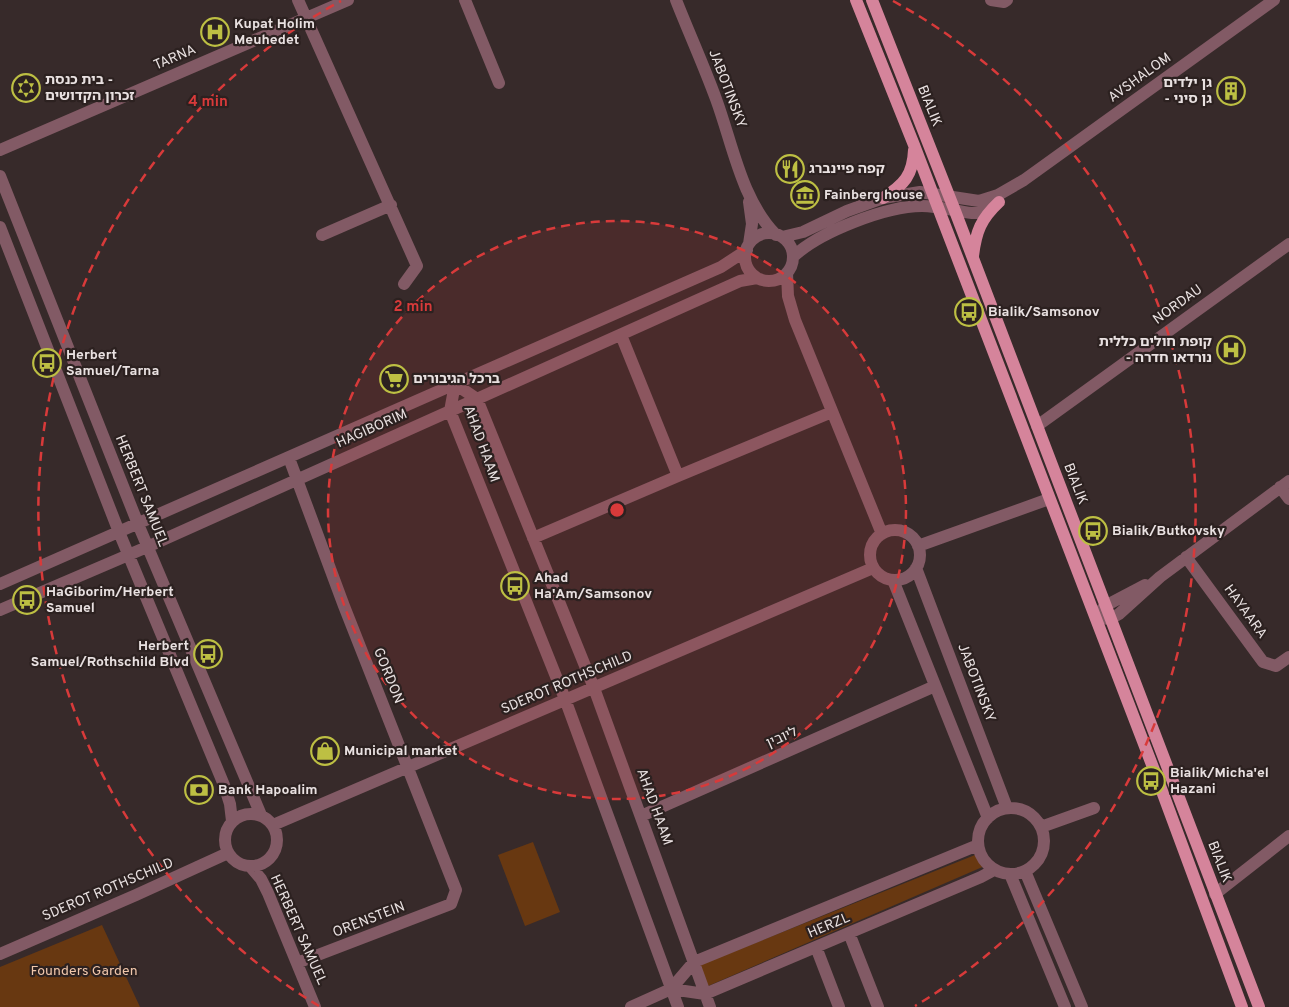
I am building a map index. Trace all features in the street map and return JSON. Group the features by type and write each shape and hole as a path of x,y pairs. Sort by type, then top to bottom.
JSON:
{"main road":[{"name":"BIALIK","path":"856,0 938,207 1242,1007"},
{"name":"BIALIK","path":"872,0 955,210 1258,1007"},
{"path":"883,198 902,184 909,176 914,163 914,145"},
{"path":"972,258 974,242 979,227 984,218 999,202"}],"street":[{"path":"300,0 417,266 404,284"},
{"name":"TARNA","path":"307,17 342,0"},
{"name":"TARNA","path":"0,150 348,0"},
{"path":"465,0 499,83"},
{"name":"JABOTINSKY","path":"676,0 716,99 747,190 758,214 779,236"},
{"path":"991,0 1004,2 1007,0"},
{"name":"AVSHALOM","path":"949,196 971,201 988,199 1006,192 1274,0"},
{"name":"HERBERT SAMUEL","path":"0,176 138,524 260,815"},
{"name":"AVSHALOM","path":"938,207 980,213 999,202 1024,180"},
{"name":"JABOTINSKY","path":"747,190 752,218 748,247"},
{"path":"795,320 782,296 771,284 761,279 748,268 746,262 748,247 756,237 763,234 779,236 803,232 847,211 883,198 920,192 949,196"},
{"path":"322,235 391,205"},
{"path":"793,257 812,242 872,216 905,207 938,207"},
{"path":"0,227 129,555 224,785 230,804 232,821"},
{"path":"761,279 773,280 780,278 787,273 791,266 792,249 779,236"},
{"name":"NORDAU","path":"1037,426 1289,244"},
{"name":"HAGIBORIM","path":"0,584 721,266 748,247"},
{"path":"787,273 788,296 795,320 882,534"},
{"name":"HAGIBORIM","path":"0,610 129,555 740,281 761,279"},
{"path":"621,335 678,476"},
{"name":"AHAD HAAM","path":"678,1007 565,699 450,411 455,384 477,399 594,688 710,1007"},
{"path":"533,538 832,412"},
{"name":"GORDON","path":"289,458 344,606 456,890 451,904"},
{"path":"1095,617 1110,619 1128,607 1160,577 1285,484 1289,499"},
{"path":"918,546 1049,499"},
{"path":"894,530 906,533 913,538 918,546 919,560 916,568 909,576 893,580 879,575 873,568 870,550 875,539 882,534 894,530"},
{"name":"HAYAARA","path":"1186,557 1263,662 1276,666 1289,657"},
{"name":"SDEROT ROTHSCHILD","path":"273,825 873,568"},
{"name":"JABOTINSKY","path":"916,568 1007,808"},
{"path":"1095,617 1105,606 1160,577"},
{"path":"893,580 988,818"},
{"name":"ליובין","path":"642,816 935,686"},
{"path":"1007,808 1027,812 1035,818 1041,827 1044,837 1044,848 1034,866 1025,871 1010,874 994,870 981,855 978,845 980,830 988,818 996,811 1007,808"},
{"path":"1041,827 1094,808"},
{"path":"245,814 260,815 273,825 278,841 276,849 272,856 258,865 242,864 234,860 228,853 225,845 227,828 232,821 245,814"},
{"path":"1215,894 1289,836"},
{"name":"HERZL","path":"631,1007 671,989 694,962 978,845"},
{"name":"SDEROT ROTHSCHILD","path":"0,954 33,938 136,896 228,853"},
{"name":"HERBERT SAMUEL","path":"250,866 261,879 268,893 315,1007"},
{"name":"HERZL","path":"705,994 994,870"},
{"path":"1025,871 1082,1007"},
{"path":"1010,874 1065,1007"},
{"name":"ORENSTEIN","path":"297,964 451,904"},
{"path":"849,933 878,1007"},
{"path":"816,948 839,1007"},
{"path":"671,989 705,994"}],"green space":[{"path":"533,842 560,912 525,926 498,855"},
{"path":"975,855 987,865 708,986 700,965"},
{"name":"Founders Garden","path":"102,925 140,1007 0,1007 0,967"}],"place":[{"name":"Kupat Holim Meuhedet","path":"215,32"},
{"name":"בית כנסת - זכרון הקדושים","path":"26,88"},
{"name":"גן ילדים - גן סיני","path":"1231,91"},
{"name":"קפה פיינברג","path":"790,169"},
{"name":"Fainberg house","path":"805,195"},
{"name":"Bialik/Samsonov","path":"969,312"},
{"name":"קופת חולים כללית - נורדאו חדרה","path":"1231,350"},
{"name":"Herbert Samuel/Tarna","path":"47,363"},
{"name":"ברכל הגיבורים","path":"394,379"},
{"name":"Bialik/Butkovsky","path":"1093,531"},
{"name":"Ahad Ha'Am/Samsonov","path":"515,586"},
{"name":"HaGiborim/Herbert Samuel","path":"27,600"},
{"name":"Herbert Samuel/Rothschild Blvd","path":"208,654"},
{"name":"Municipal market","path":"325,751"},
{"name":"Bialik/Micha'el Hazani","path":"1151,781"},
{"name":"Bank Hapoalim","path":"199,790"}]}
